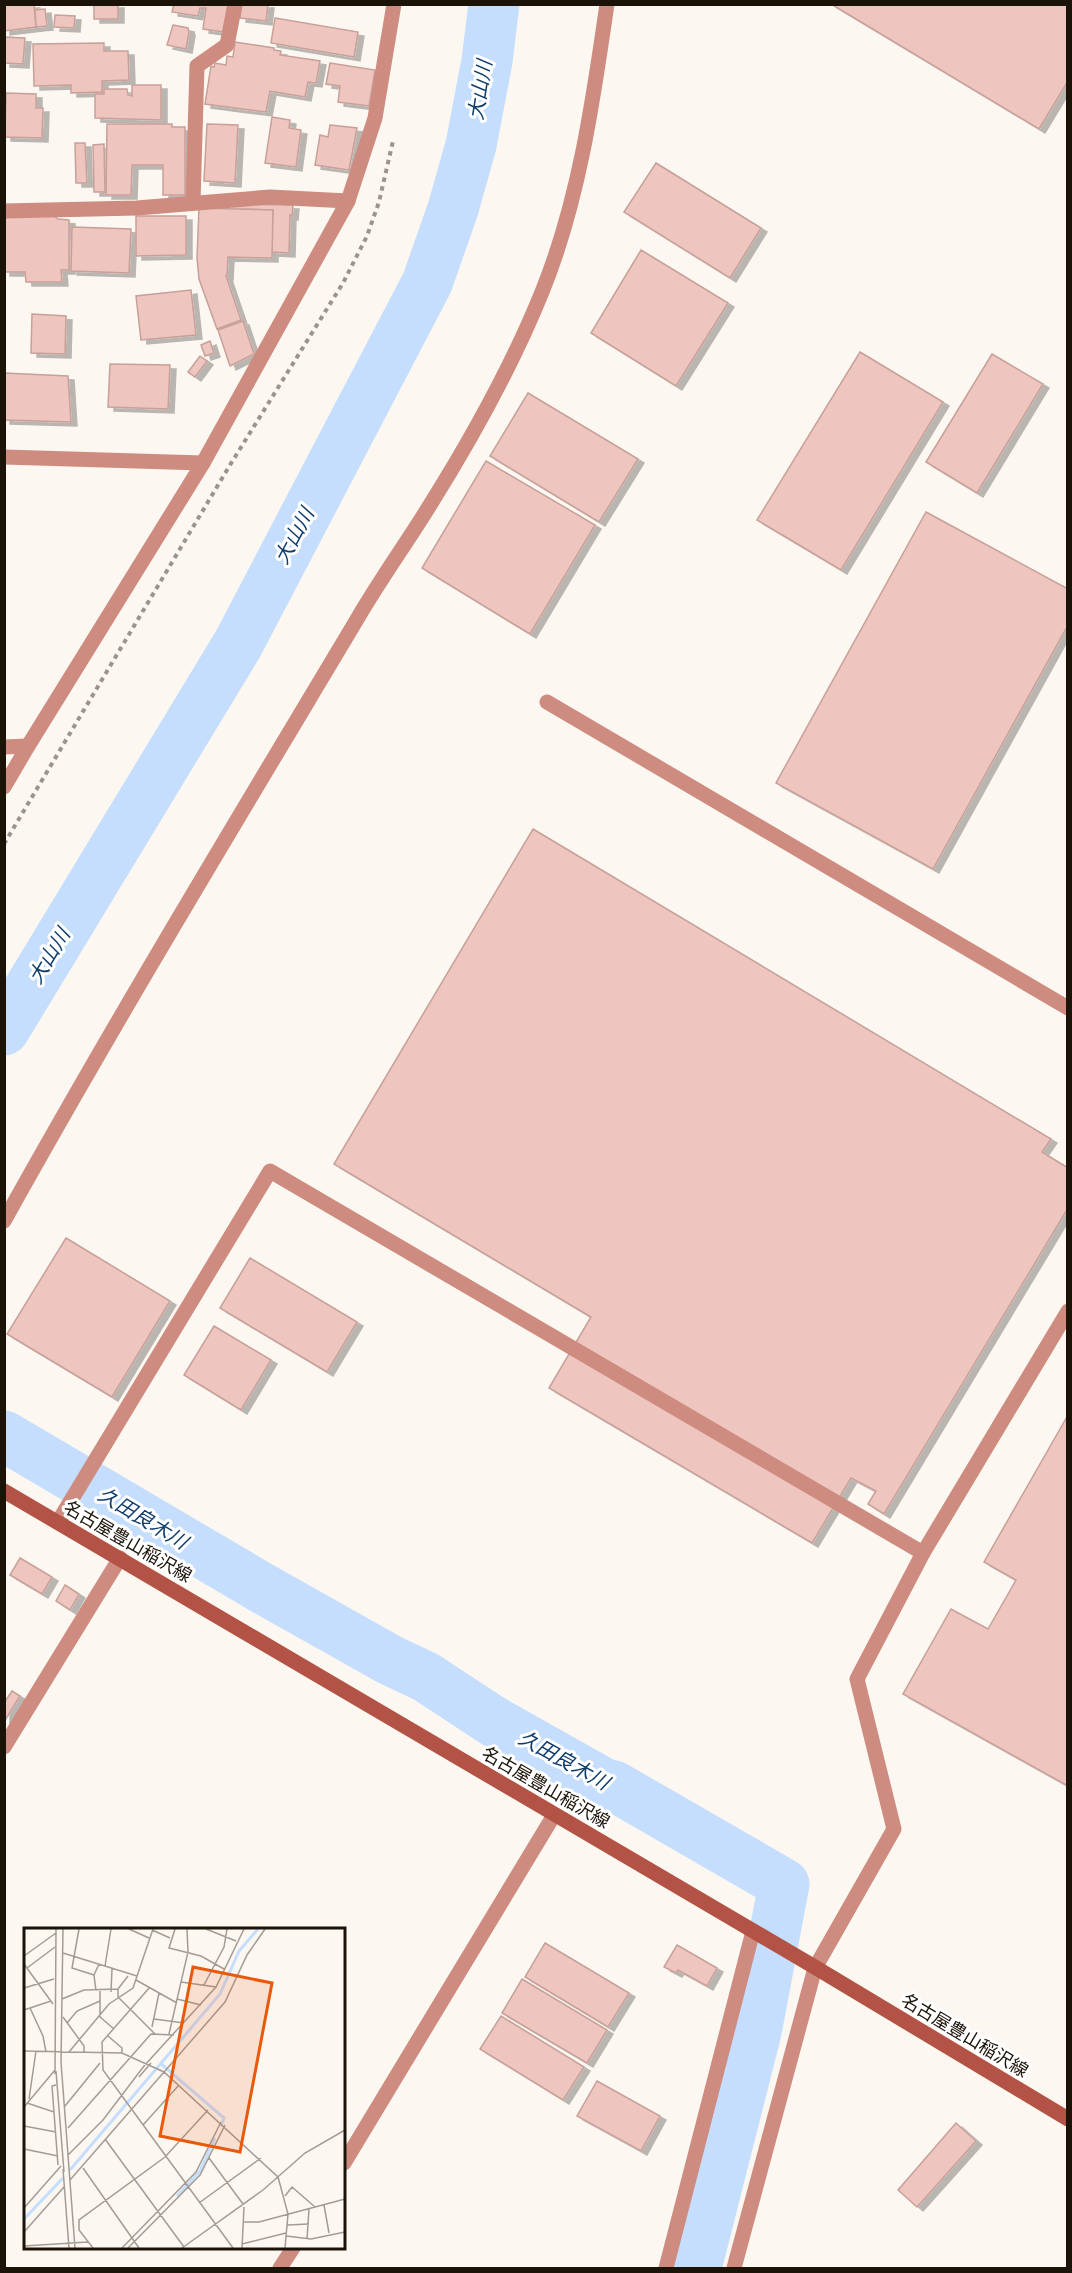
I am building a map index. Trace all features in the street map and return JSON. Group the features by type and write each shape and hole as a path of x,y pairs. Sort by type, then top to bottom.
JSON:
{"main road":[{"name":"名古屋豊山稲沢線","path":"4,1491 1068,2119"}],"street":[{"path":"193,202 197,66 227,45 234,4"},
{"path":"4,787 203,463 348,201 375,118 394,4"},
{"path":"4,1221 237,819 367,601 431,504 508,368 542,294 566,223 595,86 607,4"},
{"path":"4,211 137,208 270,197 348,201"},
{"path":"4,457 203,463"},
{"path":"547,702 1068,1008"},
{"path":"4,747 28,746"},
{"path":"58,1522 270,1171 923,1553"},
{"path":"734,2268 814,1967 894,1829 857,1679 923,1553 1068,1311"},
{"path":"4,1747 120,1558"},
{"path":"345,2161 554,1815"},
{"path":"666,2268 754,1932"},
{"path":"280,2268 291,2249"}],"building":[{"path":"4,4 34,4 36,27 4,31"},
{"path":"94,4 118,4 118,19 94,19"},
{"path":"174,4 228,4 224,32 203,29 206,8 200,8 198,16 172,12"},
{"path":"242,4 268,4 266,21 240,18"},
{"path":"831,4 1068,4 1068,81 1039,129"},
{"path":"45,9 47,26 36,27 35,10"},
{"path":"55,15 75,16 74,28 54,27"},
{"path":"275,18 358,32 354,57 271,43"},
{"path":"173,25 188,28 186,49 167,45"},
{"path":"4,37 25,38 23,64 4,63"},
{"path":"235,42 274,48 274,50 281,51 280,55 320,61 316,83 308,82 305,97 270,91 266,112 205,104 211,66 214,67 215,63 226,65 227,56 233,57"},
{"path":"104,43 104,51 128,51 129,80 102,81 102,92 71,93 71,85 34,86 33,44"},
{"path":"330,63 375,70 369,106 338,102 340,86 326,84"},
{"path":"132,85 161,85 161,120 95,118 95,94 104,94 104,89 127,89 128,95 132,96"},
{"path":"6,93 36,94 36,108 43,108 42,138 5,137"},
{"path":"272,117 290,120 289,128 301,130 296,167 265,163"},
{"path":"107,124 172,124 172,127 185,127 185,195 163,195 163,165 132,165 131,195 106,195"},
{"path":"207,124 238,125 235,183 204,181"},
{"path":"330,125 357,128 349,170 315,165 320,135 328,137"},
{"path":"75,143 85,143 87,183 76,183"},
{"path":"104,144 105,192 94,192 93,145"},
{"path":"656,163 761,228 730,278 624,212"},
{"path":"234,204 293,205 292,216 290,215 289,253 271,252 273,210 234,209"},
{"path":"199,208 273,210 272,258 228,257 226,276 241,320 217,329 199,279 197,258"},
{"path":"54,216 58,219 69,220 69,270 61,270 62,282 26,282 25,272 4,272 4,217"},
{"path":"136,216 186,216 186,255 136,256"},
{"path":"72,227 131,229 129,273 71,271"},
{"path":"641,250 728,303 676,386 591,333"},
{"path":"191,290 196,335 141,340 136,296"},
{"path":"32,314 66,316 65,354 31,353"},
{"path":"243,321 254,354 230,366 218,330"},
{"path":"210,341 214,353 205,356 201,345"},
{"path":"860,352 943,402 841,570 757,520"},
{"path":"992,354 1043,384 977,493 926,462"},
{"path":"200,356 207,361 195,377 188,372"},
{"path":"110,364 170,365 168,409 108,407"},
{"path":"4,373 68,376 71,422 4,420"},
{"path":"528,393 638,459 599,522 490,456"},
{"path":"486,461 595,525 530,634 422,568"},
{"path":"926,512 1068,589 1068,625 933,869 776,783"},
{"path":"533,829 1051,1139 1042,1152 1068,1168 1068,1208 884,1514 868,1504 876,1491 851,1478 812,1543 549,1388 591,1317 334,1164"},
{"path":"66,1238 170,1301 112,1397 7,1334"},
{"path":"250,1258 357,1322 327,1372 220,1308"},
{"path":"214,1326 271,1360 241,1410 184,1375"},
{"path":"1068,1415 1068,1786 903,1694 951,1609 988,1629 1016,1580 984,1562"},
{"path":"20,1558 52,1577 42,1594 10,1575"},
{"path":"65,1585 79,1594 70,1610 56,1601"},
{"path":"12,1691 20,1696 4,1722 4,1703"},
{"path":"545,1943 629,1993 608,2027 525,1977"},
{"path":"677,1945 717,1968 707,1986 678,1970 676,1973 664,1967"},
{"path":"522,1979 607,2030 587,2063 502,2013"},
{"path":"501,2016 584,2067 563,2100 480,2049"},
{"path":"597,2081 660,2116 641,2151 577,2116"},
{"path":"956,2123 976,2141 917,2207 898,2190"}],"waterway":[{"name":"大山川","path":"4,1030 238,644 427,283 453,209 471,145 487,61 494,4"},
{"name":"久田良木川","path":"4,1436 262,1588 390,1660 426,1677 493,1721 603,1783 614,1786 784,1884 756,2032 696,2268"}]}
